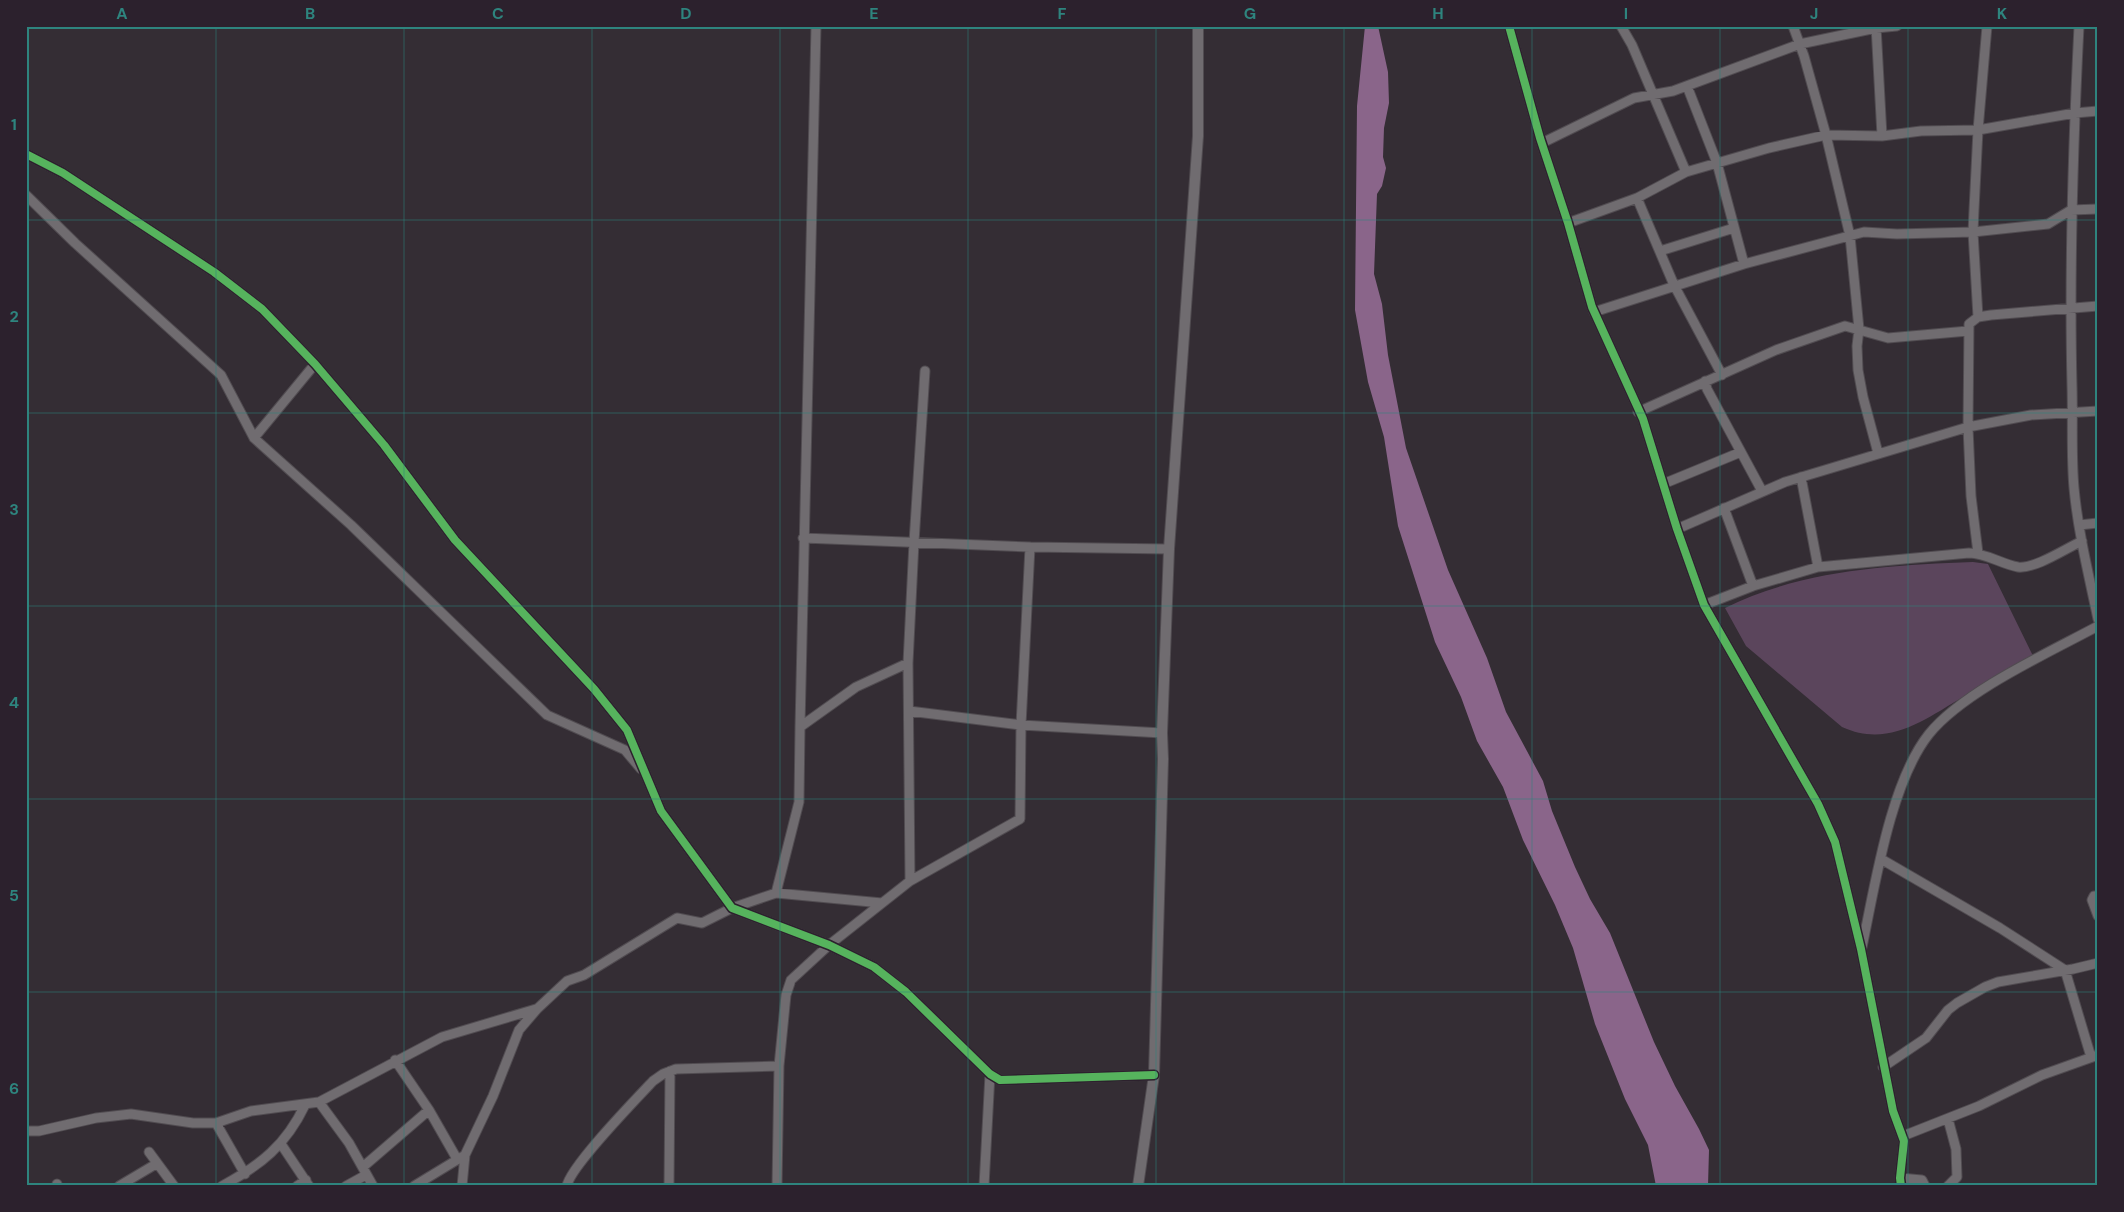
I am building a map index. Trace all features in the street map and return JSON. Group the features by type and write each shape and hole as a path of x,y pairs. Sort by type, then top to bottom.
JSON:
{"street":[{"path":"776,893 799,802 803,538 816,26"},
{"path":"1138,1186 1154,1075 1163,759 1162,733 1169,549 1198,136 1198,26"},
{"path":"1509,26 1542,143 1594,312 1638,412 1643,419 1677,528 1704,605 1818,804 1835,842 1861,950 1893,1111 1903,1136 1900,1182 1922,1180 1926,1186"},
{"path":"1621,26 1632,45 1686,172"},
{"path":"1794,26 1826,135 1850,236 1859,329 1857,346 1858,370 1863,398 1878,453"},
{"path":"1542,143 1634,98 1687,86 1800,44 1876,27 1896,26"},
{"path":"1978,317 1973,232 1986,26"},
{"path":"2080,26 2071,210 2070,307 2074,488 2082,542 2098,619"},
{"path":"1876,27 1882,136"},
{"path":"1687,86 1717,163 1744,264"},
{"path":"1568,223 1637,198 1686,172 1769,148 1826,135 1882,136 1921,132 1978,130 2075,113 2098,111"},
{"path":"26,154 64,173 214,272 262,309 315,364 384,445 455,540 594,689 627,730 661,811 732,908 829,945 874,967 906,992 990,1074 1000,1080 1154,1075"},
{"path":"26,195 75,243 221,375 254,438 351,525 547,715 625,750 647,778"},
{"path":"1637,198 1674,285 1722,375"},
{"path":"1594,312 1744,264 1850,236 1872,232 1897,234 1973,232 2048,224 2071,210 2098,209"},
{"path":"1660,251 1734,228"},
{"path":"1978,553 1971,496 1968,427 1969,324 1978,317 2070,307 2098,306"},
{"path":"1638,412 1776,350 1845,326 1859,329 1875,336 1888,338 1968,331"},
{"path":"254,438 315,364"},
{"path":"910,881 908,663 925,371"},
{"path":"1706,382 1707,389 1762,491"},
{"path":"1677,528 1762,491 1801,477 1968,427 2031,415 2098,411"},
{"path":"1663,484 1741,452"},
{"path":"1801,477 1818,566"},
{"path":"1724,508 1753,586"},
{"path":"2079,525 2098,523"},
{"path":"803,538 1030,547 1169,549"},
{"path":"1704,605 1753,586 1818,566 1978,553 2017,566 2029,566 2082,542"},
{"path":"777,1186 779,1066 786,995 791,980 829,945 910,881 1020,819 1021,725 1030,547"},
{"path":"1861,950 1881,859 1904,781 1914,759 1929,734 1953,711 1976,695 2098,626"},
{"path":"800,727 856,688 908,663"},
{"path":"909,711 1021,725 1162,733"},
{"path":"1881,859 2000,928 2065,970 2094,1056 2042,1075 1948,1119 1903,1136"},
{"path":"462,1186 461,1157 493,1096 519,1030 537,1009 567,981 584,975 677,918 702,923 732,908 776,893 882,903"},
{"path":"2098,896 2094,896 2092,904 2098,916"},
{"path":"1883,1067 1926,1038 1948,1010 1985,987 1998,982 2098,963"},
{"path":"26,1131 39,1131 104,1117 131,1114 193,1123 216,1123 251,1111 318,1102 442,1037 537,1009"},
{"path":"395,1060 461,1157"},
{"path":"567,1186 568,1180 585,1157 653,1081 670,1070 779,1066"},
{"path":"669,1186 670,1070"},
{"path":"984,1186 990,1074"},
{"path":"318,1102 349,1143 373,1186"},
{"path":"222,1186 245,1174 281,1144 295,1126 305,1105"},
{"path":"346,1186 429,1110"},
{"path":"1948,1119 1956,1149 1956,1177 1948,1186"},
{"path":"216,1123 245,1174"},
{"path":"281,1144 308,1183 297,1186"},
{"path":"149,1152 172,1185"},
{"path":"414,1186 461,1157"},
{"path":"119,1186 156,1164"}],"shaded area":[{"path":"1365,26 1378,26 1388,72 1389,103 1384,128 1383,157 1386,168 1382,186 1377,194 1374,274 1382,304 1388,355 1406,448 1448,570 1487,658 1506,712 1543,781 1552,811 1575,867 1590,899 1610,933 1654,1042 1709,1150 1708,1186 1656,1186 1648,1145 1625,1099 1595,1024 1573,948 1555,905 1523,840 1503,787 1477,741 1461,697 1435,642 1398,526 1384,437 1368,382 1355,310 1357,106"},
{"path":"1973,562 1988,564 2033,656 1920,722 1890,733 1859,733 1842,727 1746,646 1725,608 1754,595 1784,585 1846,572 1910,565"}],"cycle path":[{"path":"1509,26 1540,138 1568,223 1592,307 1643,419 1677,529 1704,605 1818,804 1835,842 1861,949 1893,1111 1904,1141 1900,1178 1901,1186"},
{"path":"26,154 63,173 214,272 262,309 315,364 384,445 455,540 594,689 627,730 661,811 732,908 829,945 874,967 906,992 990,1074 1000,1080 1154,1075"}]}
